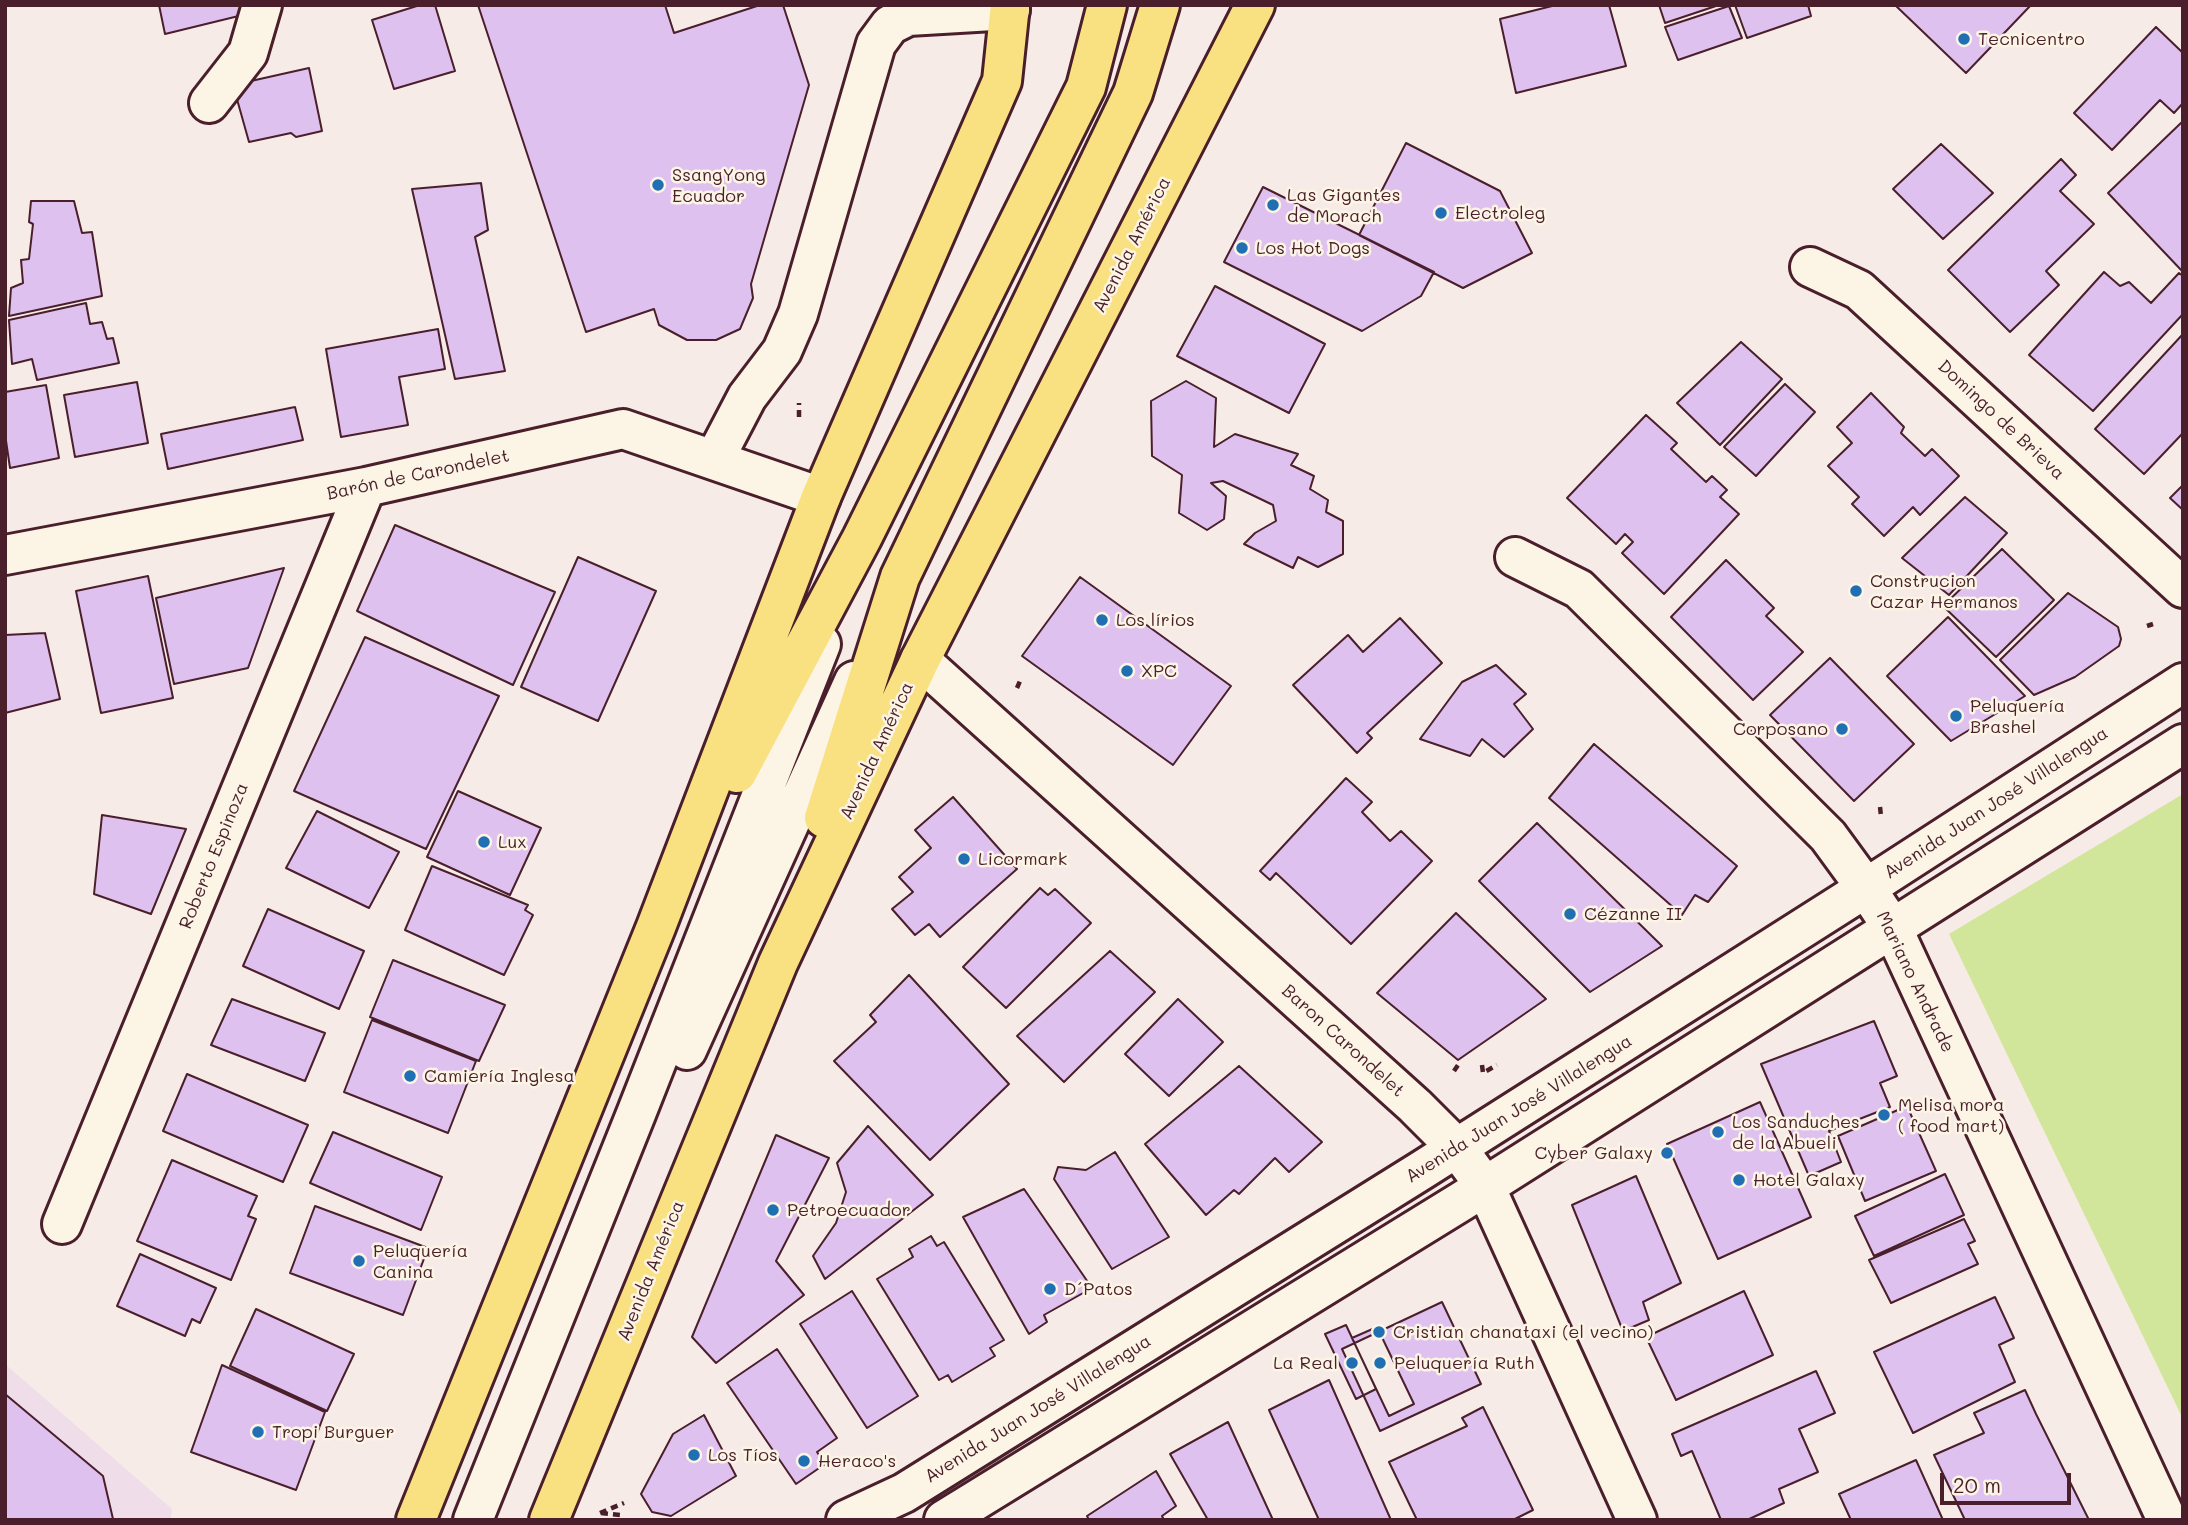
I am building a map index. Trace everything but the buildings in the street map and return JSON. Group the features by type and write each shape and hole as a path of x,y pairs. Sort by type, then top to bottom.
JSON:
{"main road":[{"path":"656,927 862,538 1086,87 1107,5"},
{"path":"778,963 900,577 1133,93 1160,5"},
{"name":"Avenida América","path":"549,1520 778,963 920,660 1255,5"},
{"path":"416,1520 656,927 821,498 1002,81 1010,7"}],"street":[{"path":"209,103 248,53 262,5"},
{"path":"713,460 747,397 782,351 798,314 876,44 890,25 908,16 1010,7"},
{"name":"Domingo de Brieva","path":"1810,267 1859,290 2183,588"},
{"name":"Barón de Carondelet","path":"5,555 366,487 623,429 821,498"},
{"name":"Roberto Espinoza","path":"62,1224 366,487"},
{"path":"473,1520 646,1089 862,538"},
{"name":"Mariano Andrade","path":"1515,557 1579,589 1828,836 1866,888 1892,928 2167,1520"},
{"path":"498,1520 650,1133 900,577"},
{"name":"Baron Carondelet","path":"920,660 1415,1106 1457,1149 1485,1186 1636,1520"},
{"name":"Avenida Juan José Villalengua","path":"846,1520 906,1506 2183,683"},
{"path":"944,1520 1485,1186 2183,744"}],"path":[{"path":"799,403 799,417"},
{"path":"1017,688 1020,681"},
{"path":"1880,807 1881,816"},
{"path":"1454,1072 1458,1065"},
{"path":"1482,1065 1483,1073 1497,1065"},
{"path":"620,1515 600,1513 624,1503"}],"shaded area":[{"path":"5,1364 172,1509 171,1520 5,1520"}],"green space":[{"path":"2183,794 2183,1419 1949,934"}],"place":[{"name":"Tecnicentro","path":"1964,39"},
{"name":"SsangYong Ecuador","path":"658,185"},
{"name":"Las Gigantes de Morach","path":"1273,205"},
{"name":"Electroleg","path":"1441,213"},
{"name":"Los Hot Dogs","path":"1242,248"},
{"name":"Construcion Cazar Hermanos","path":"1856,591"},
{"name":"Los lírios","path":"1102,620"},
{"name":"XPC","path":"1127,671"},
{"name":"Peluquería Brashel","path":"1956,716"},
{"name":"Corposano","path":"1842,729"},
{"name":"Lux","path":"484,842"},
{"name":"Licormark","path":"964,859"},
{"name":"Cézanne II","path":"1570,914"},
{"name":"Camiería Inglesa","path":"410,1076"},
{"name":"Melisa mora ( food mart)","path":"1884,1115"},
{"name":"Los Sanduches de la Abueli","path":"1718,1132"},
{"name":"Cyber Galaxy","path":"1667,1153"},
{"name":"Hotel Galaxy","path":"1739,1180"},
{"name":"Petroecuador","path":"773,1210"},
{"name":"Peluquería Canina","path":"359,1261"},
{"name":"D´Patos","path":"1050,1289"},
{"name":"Cristian chanataxi (el vecino)","path":"1379,1332"},
{"name":"La Real","path":"1352,1363"},
{"name":"Peluquería Ruth","path":"1380,1363"},
{"name":"Tropi Burguer","path":"258,1432"},
{"name":"Los Tíos","path":"694,1455"},
{"name":"Heraco's","path":"804,1461"}]}
